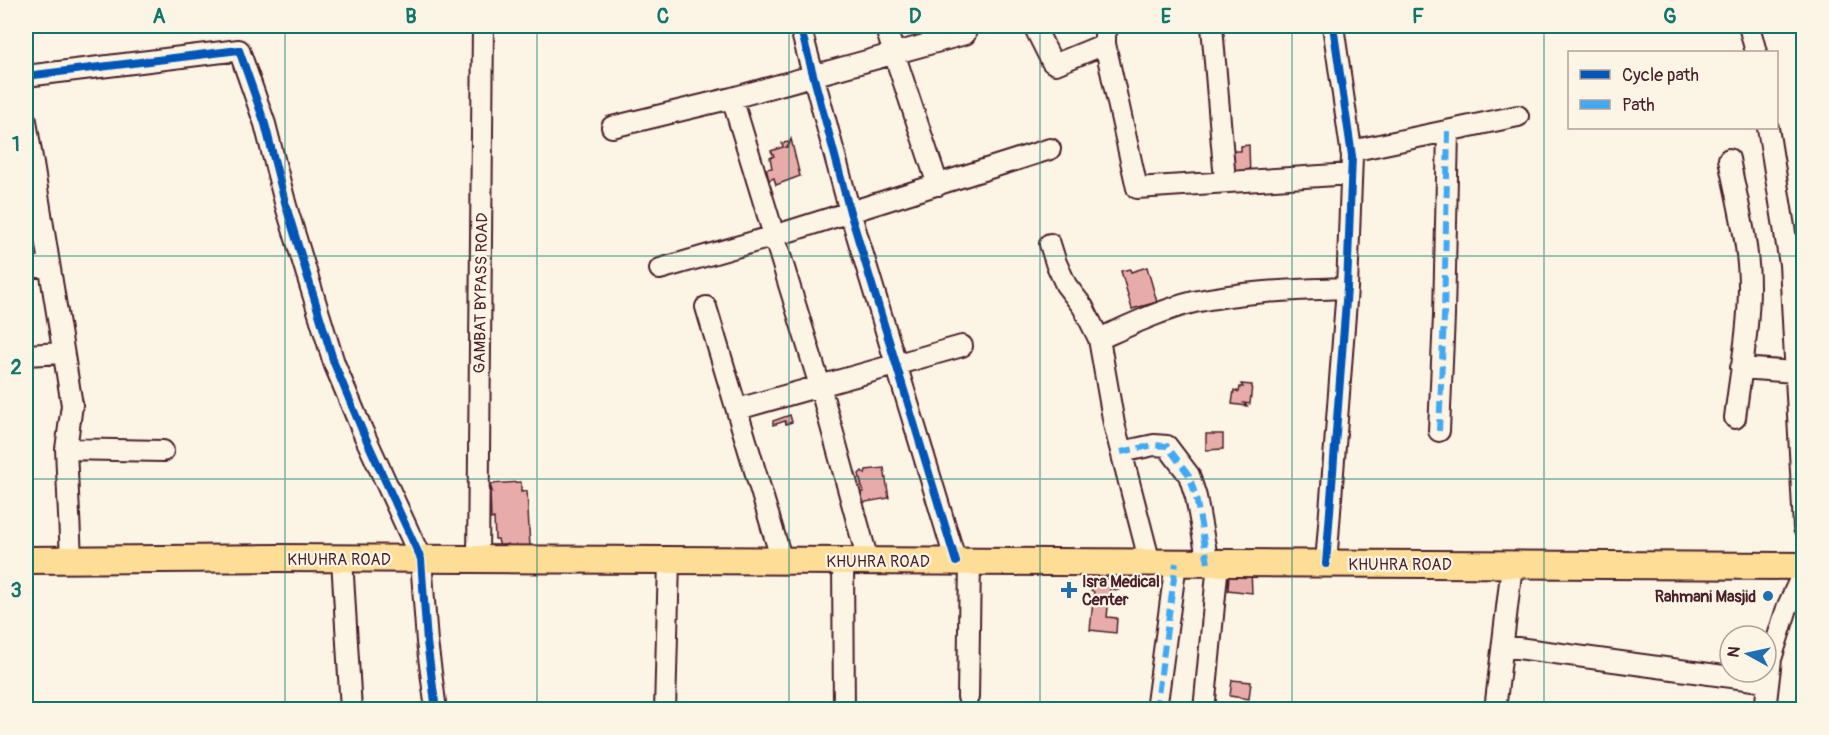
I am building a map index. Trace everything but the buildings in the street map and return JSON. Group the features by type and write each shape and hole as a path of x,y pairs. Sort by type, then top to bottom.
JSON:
{"main road":[{"name":"KHUHRA ROAD","path":"26,560 421,559 1803,566"}],"street":[{"name":"GAMBAT BYPASS ROAD","path":"478,560 483,26"},
{"path":"800,26 850,212 962,562 969,697"},
{"path":"885,26 938,185"},
{"path":"1034,26 1052,63 1056,64 1107,35 1137,188 1351,174"},
{"path":"1212,26 1226,181"},
{"path":"1326,564 1347,288 1352,151 1333,26"},
{"path":"1749,26 1756,51"},
{"path":"612,127 732,98 965,34"},
{"path":"26,76 239,50 265,124 286,206 334,363 421,559 427,642 436,710"},
{"path":"732,98 820,386 856,561 844,710"},
{"path":"1352,151 1518,116"},
{"path":"1768,129 1790,264 1803,528"},
{"path":"1439,431 1448,131"},
{"path":"27,133 72,405 66,449 71,559"},
{"path":"660,269 774,236 1050,149"},
{"path":"1729,159 1742,221 1749,285 1747,329 1735,418"},
{"path":"1050,244 1066,285 1083,307 1099,339 1121,452 1150,563"},
{"path":"26,268 49,265"},
{"path":"1099,339 1164,311 1194,302 1247,293 1347,288"},
{"path":"706,307 782,561"},
{"path":"738,409 962,346"},
{"path":"26,355 63,353"},
{"path":"1741,368 1796,372"},
{"path":"1121,452 1154,445 1167,446 1189,475 1213,563 1204,710"},
{"path":"66,449 163,451"},
{"path":"342,559 351,710"},
{"path":"665,710 669,561"},
{"path":"1156,710 1176,563"},
{"path":"1495,710 1512,564"},
{"path":"1778,637 1803,571"},
{"path":"1503,646 1718,675"},
{"path":"1765,710 1768,684"}],"marked path":[{"path":"1439,431 1448,131"},
{"path":"1121,452 1154,445 1167,446 1189,475 1196,497 1208,563"},
{"path":"1156,710 1176,563"}],"cycle path":[{"path":"800,26 850,212 956,562"},
{"path":"1326,564 1347,288 1352,156 1333,26"},
{"path":"26,76 239,50 265,124 286,206 334,363 421,559 427,642 436,710"}],"place":[{"name":"Isra Medical Center","path":"1069,590"},
{"name":"Rahmani Masjid","path":"1768,596"}]}
